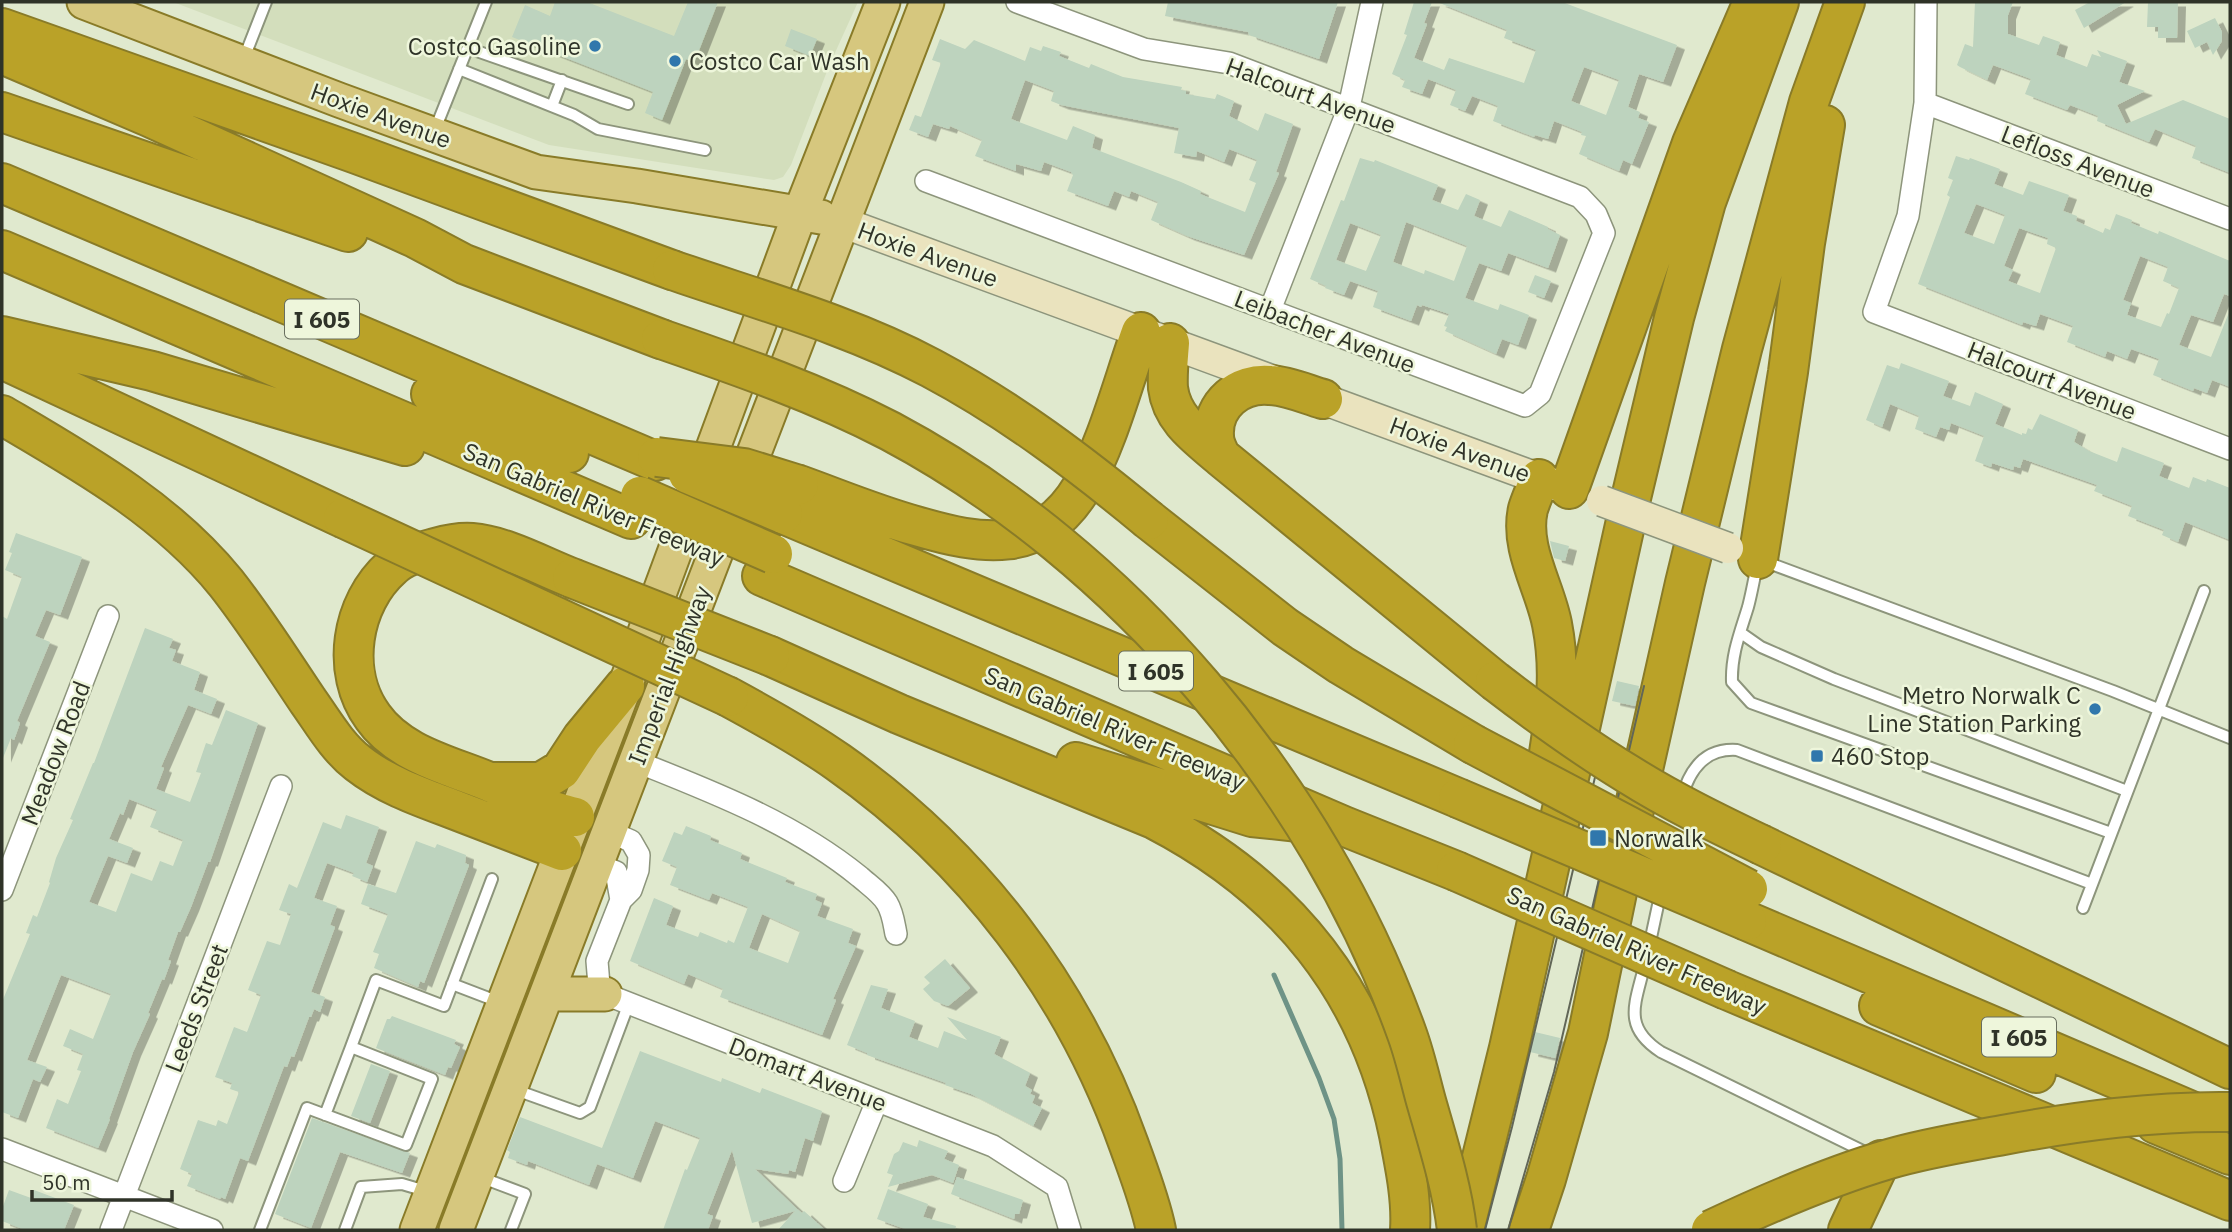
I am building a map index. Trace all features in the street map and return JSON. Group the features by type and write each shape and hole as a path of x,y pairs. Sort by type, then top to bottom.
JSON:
{"highway":[{"path":"1464,1230 1558,696 1552,625 1546,599 1533,565 1528,540 1528,511 1570,490 1692,144 1753,2"},
{"path":"1464,1230 1509,1048 1631,498 1674,318 1706,202 1779,2"},
{"path":"1743,554 1788,372 1809,217 1835,75 1842,11"},
{"path":"1529,1230 1588,1033 1679,609 1742,349 1806,113 1842,11"},
{"path":"2,28 876,342 930,367 1027,426 1079,462 1285,626 1353,672 1748,905"},
{"path":"2,54 147,116 402,232 464,264 820,397 892,432 978,485 1052,539 1125,603 1189,672 1247,741 1297,811 1341,888 1407,1034 1435,1133 1457,1230"},
{"path":"2,112 407,254 464,264"},
{"name":"San Gabriel River Freeway","path":"2,183 645,479 778,534 1346,827 1459,860 1729,977 2230,1201"},
{"path":"2,210 645,479"},
{"name":"San Gabriel River Freeway","path":"2,250 586,500 645,479"},
{"path":"79,285 145,286 645,479 744,468 778,534 1459,860"},
{"path":"2,336 152,371 586,500"},
{"path":"778,534 893,520 952,536 983,541 1028,535 1051,523 1082,487 1111,418 1155,337"},
{"path":"1155,337 1172,405 1184,424 1495,681 1567,735 1692,811 2230,1069"},
{"path":"2,359 729,697 839,762 909,818 959,866 1013,929 1049,981 1086,1045 1114,1102 1156,1230"},
{"path":"1221,457 1214,438 1215,422 1220,407 1240,389 1253,384 1272,385 1323,399"},
{"path":"2,415 119,486 158,515 192,547 224,581 333,736 357,762 408,791 585,841"},
{"name":"San Gabriel River Freeway","path":"778,534 853,544 1458,798 1748,905 1801,943 2230,1128"},
{"path":"585,841 535,805 490,782 410,750 373,717 361,694 355,671 356,625 364,604 393,565 414,554 443,546 470,543 494,547 902,705 1251,817 1346,827"},
{"path":"770,656 899,715 1154,819 1191,839 1257,887 1318,951 1366,1029 1395,1118 1406,1170 1410,1230"},
{"path":"490,782 541,782 561,770 582,738 625,686"},
{"path":"1801,943 1823,982 2230,1155"},
{"path":"1729,977 2230,1173"},
{"path":"1711,1230 1757,1208 1889,1159 1962,1142 2126,1115 2230,1112"},
{"path":"1848,1230 1881,1160"}],"main road":[{"name":"Hoxie Avenue","path":"84,2 536,172 637,186 800,213 844,223 1743,554"},
{"name":"Imperial Highway","path":"456,1230 547,994 625,686 800,213 883,2"},
{"name":"Imperial Highway","path":"417,1230 504,1004 585,841 635,761 927,2"},
{"path":"547,994 617,999"}],"street":[{"name":"Halcourt Avenue","path":"1017,2 1144,49 1229,63 1580,197 1596,214"},
{"path":"1270,310 1349,107 1371,2"},
{"path":"1925,103 1926,2"},
{"name":"Halcourt Avenue","path":"1925,103 1908,216 1874,312 2230,449"},
{"name":"Lefloss Avenue","path":"1925,103 2230,219"},
{"name":"Leibacher Avenue","path":"926,181 1525,406 1540,394 1604,233 1596,214"},
{"name":"Meadow Road","path":"2,890 108,615"},
{"path":"635,761 772,820 834,856 887,902 896,934"},
{"name":"Leeds Street","path":"111,1230 281,786"},
{"path":"585,841 616,872 621,900"},
{"path":"585,841 631,841 639,855 638,870 631,890 621,900 597,961 599,985 617,999"},
{"name":"Domart Avenue","path":"617,999 993,1146 1056,1187 1070,1230"},
{"path":"844,1181 877,1101"},
{"path":"2,1149 212,1230"}],"lane":[{"path":"242,63 266,2"},
{"path":"433,135 486,2"},
{"path":"468,48 628,103"},
{"path":"459,69 574,115 598,129 705,150"},
{"path":"552,106 562,80"},
{"path":"2111,833 1751,702 1732,682 1732,656 1741,632 1743,554 2101,686 2230,738"},
{"path":"2083,908 2204,591"},
{"path":"1741,632 1761,647 1835,679 2127,791"},
{"path":"1677,820 1690,774 1699,761 1710,753 1723,749 1737,750 2092,884"},
{"path":"1668,860 1674,833"},
{"path":"1665,874 1635,1009 1636,1026 1644,1041 1661,1052 1881,1160"},
{"path":"325,1115 376,979 444,1006 492,879"},
{"path":"452,984 504,1004"},
{"path":"511,1088 580,1112 590,1107 617,999"},
{"path":"260,1230 307,1108 406,1145 432,1079 351,1047"},
{"path":"477,1176 526,1194 511,1230"},
{"path":"345,1230 361,1187 402,1184 431,1193"}],"shaded area":[{"path":"173,2 858,2 829,66 791,165 783,177 774,180 549,145"}],"building":[{"name":"Costco Gasoline","path":"555,2 587,2 674,36 688,2 718,2 694,63 686,59 662,120 645,113 653,92 512,37 525,5 550,16"},
{"path":"1168,2 1338,2 1319,59 1249,35 1248,32 1165,16"},
{"path":"1414,2 1432,2 1414,58 1444,70 1449,58 1524,83 1536,50 1504,38 1507,30 1437,2 1562,2 1677,45 1663,82 1639,74 1628,107 1640,112 1638,118 1649,122 1632,164 1623,160 1619,171 1579,154 1586,136 1554,121 1548,139 1535,135 1534,137 1493,121 1498,106 1472,96 1465,111 1450,105 1456,90 1428,79 1422,94 1402,87 1405,80 1392,74 1407,35 1404,34","holes":["1584,67 1619,80 1606,115 1571,101"]},
{"path":"1975,2 2013,2 2008,15 2008,34 2039,45 2043,36 2060,42 2056,55 2087,67 2092,54 2101,57 2097,50 2127,61 2119,82 2145,91 2117,105 2126,124 2183,100 2230,119 2230,173 2192,158 2196,146 2155,129 2149,142 2097,121 2098,116 2070,105 2067,110 2025,94 2031,79 1993,65 1987,80 1957,65 1965,44 1973,47"},
{"path":"2090,2 2126,2 2084,28 2075,10"},
{"path":"2148,2 2178,2 2177,38 2158,38 2158,27 2147,27"},
{"path":"2215,18 2222,32 2222,41 2213,55 2207,42 2195,48 2187,31"},
{"path":"791,29 817,39 810,56 785,46"},
{"path":"940,39 965,49 974,40 1025,61 1030,47 1041,51 1043,46 1061,52 1059,56 1089,68 1091,64 1123,77 1182,87 1181,90 1186,91 1186,94 1215,99 1217,94 1234,101 1229,116 1258,131 1265,113 1293,124 1276,172 1279,173 1244,255 1187,236 1151,220 1158,202 1131,191 1129,197 1114,191 1108,206 1067,191 1073,175 1071,172 1044,162 1041,171 1016,164 1016,171 975,156 982,140 950,126 949,129 933,124 928,137 909,130 915,115 921,117 941,63 932,60","holes":["1025,80 1054,91 1051,101 1061,105 1179,128 1174,153 1196,157 1197,151 1224,162 1229,149 1257,160 1249,180 1256,183 1245,212 1200,194 1201,191 1181,182 1092,148 1095,135 1073,126 1067,140 1011,119"]},
{"path":"1956,156 1969,160 1970,158 2000,169 1994,184 2023,195 2029,181 2069,195 2063,211 2077,216 2076,221 2103,233 2105,228 2110,230 2116,214 2132,220 2131,223 2158,234 2159,231 2230,261 2230,296 2224,294 2213,322 2191,315 2179,345 2211,357 2230,310 2230,387 2212,380 2207,393 2194,388 2193,391 2153,375 2159,359 2131,349 2127,359 2107,351 2105,357 2067,342 2073,326 2040,314 2036,326 2023,322 2022,325 1918,284 1950,197 1947,195 1953,180 1948,178","holes":["1976,204 2005,215 1994,244 1964,233","2019,228 2048,238 2047,244 2056,248 2040,293 2008,281 2013,270 2004,266","2140,256 2168,267 2163,281 2179,288 2161,327 2127,315 2131,303 2123,300"]},
{"path":"1360,158 1374,162 1375,160 1438,185 1432,200 1458,210 1466,194 1480,200 1474,216 1501,227 1509,210 1560,235 1548,268 1508,253 1501,271 1479,263 1465,298 1498,310 1500,304 1529,315 1518,345 1502,339 1496,354 1445,331 1447,327 1444,326 1449,314 1417,305 1411,321 1373,307 1378,291 1350,281 1344,295 1310,279 1341,200 1344,201","holes":["1406,222 1467,246 1454,281 1425,270 1424,274 1393,262","1350,223 1381,235 1366,271 1336,260"]},
{"path":"1535,275 1551,281 1544,298 1528,292"},
{"path":"1901,363 1949,381 1943,396 1970,406 1975,392 2003,404 1995,424 2022,435 2026,434 2028,428 2032,430 2040,414 2078,430 2074,442 2117,462 2122,447 2164,463 2159,476 2189,488 2193,477 2230,488 2230,540 2185,522 2178,542 2162,535 2164,530 2128,516 2132,506 2094,491 2097,485 2023,459 2020,468 2014,466 2013,470 1992,463 1991,467 1975,461 1984,436 1951,423 1949,430 1940,427 1936,437 1915,429 1919,416 1890,404 1882,427 1866,420 1887,365 1899,369"},
{"path":"16,533 82,557 60,615 46,610 35,636 50,642 17,721 20,723 14,740 11,738 3,758 2,616 7,619 22,577 5,570"},
{"path":"1550,541 1569,546 1565,561 1554,558"},
{"path":"145,628 173,639 169,648 176,650 172,661 200,672 194,690 217,699 211,714 188,705 161,767 164,768 156,789 190,802 201,773 196,772 206,743 212,745 226,710 258,723 210,862 178,932 164,980 162,979 148,1013 150,1014 133,1052 98,1148 46,1128 57,1099 68,1104 81,1071 77,1070 83,1054 63,1046 70,1029 93,1039 111,994 61,975 27,1060 47,1067 40,1082 33,1079 18,1118 2,1112 2,1002 30,934 26,933 33,915 37,917 56,858 73,820 70,819","holes":["129,799 157,810 150,827 183,840 173,866 160,861 152,881 131,873 116,912 89,902 108,856 127,863 133,848 109,839"]},
{"path":"1617,681 1639,686 1635,706 1612,701"},
{"path":"346,815 379,827 366,863 373,866 367,882 352,876 354,873 327,863 314,898 337,906 330,925 335,927 311,992 325,997 320,1012 314,1009 309,1017 294,1057 291,1056 287,1067 284,1066 248,1161 240,1158 225,1199 220,1199 187,1186 192,1174 180,1169 198,1120 216,1126 218,1120 227,1124 239,1092 230,1089 232,1083 215,1077 234,1027 247,1032 261,995 248,990 267,941 280,945 291,914 279,910 289,884 297,888 323,822 341,829"},
{"path":"686,826 711,836 710,840 742,853 740,859 787,878 785,882 817,894 815,900 822,903 817,916 853,929 848,943 856,946 833,999 836,1000 822,1035 720,997 723,989 688,974 684,984 630,961 654,898 673,906 666,925 698,937 700,932 727,943 728,940 734,943 748,907 712,893 709,900 670,885 677,867 662,861 674,832 682,835","holes":["762,914 800,931 788,963 749,948"]},
{"path":"416,841 435,848 437,844 466,855 465,863 469,865 424,983 420,981 418,987 374,968 379,954 373,952 388,914 361,904 368,884 396,893"},
{"path":"945,959 970,988 948,1006 934,1001 923,989 930,983 924,977"},
{"path":"871,985 888,989 881,1008 915,1021 909,1037 938,1048 944,1031 967,1040 947,1017 1001,1037 994,1054 1030,1073 1025,1086 1032,1090 1030,1094 1035,1096 1032,1103 1042,1108 1033,1126 971,1094 945,1085 946,1083 867,1055 847,1045"},
{"path":"392,1016 456,1040 454,1044 460,1047 445,1075 376,1048 387,1019"},
{"path":"1535,1032 1560,1038 1555,1058 1530,1052"},
{"path":"640,1051 721,1082 722,1078 760,1093 762,1088 822,1111 813,1141 805,1138 795,1172 789,1170 788,1174 755,1169 797,1209 802,1213 804,1211 825,1230 778,1230 795,1211 752,1223 732,1150 707,1214 713,1216 708,1230 663,1230 685,1169 687,1170 700,1138 655,1121 633,1178 597,1164 589,1185 528,1161 527,1165 508,1158 510,1152 507,1150 520,1117 602,1148"},
{"path":"371,1064 390,1071 370,1123 351,1116"},
{"path":"312,1118 410,1153 402,1173 340,1152 311,1228 275,1214"},
{"path":"919,1140 948,1151 944,1159 959,1165 953,1183 932,1175 888,1187 893,1175 887,1173 894,1154 899,1151 903,1142 917,1147"},
{"path":"957,1177 1023,1200 1019,1214 1015,1214 1014,1219 951,1194"},
{"path":"888,1189 928,1204 923,1217 956,1226 955,1230 908,1230 877,1219"},
{"path":"9,1190 31,1198 34,1190 74,1205 64,1230 25,1230 2,1221 2,1209"}],"waterway":[{"path":"1274,975 1334,1119 1340,1159 1342,1230"}],"tram line":[{"path":"1508,1230 1554,1072 1644,686"},
{"path":"1485,1230 1596,773"}],"place":[{"name":"Costco Gasoline","path":"595,46"},
{"name":"Costco Car Wash","path":"675,61"},
{"name":"Metro Norwalk C Line Station Parking","path":"2095,709"},
{"name":"460 Stop","path":"1817,756"},
{"name":"Norwalk","path":"1598,838"}]}
